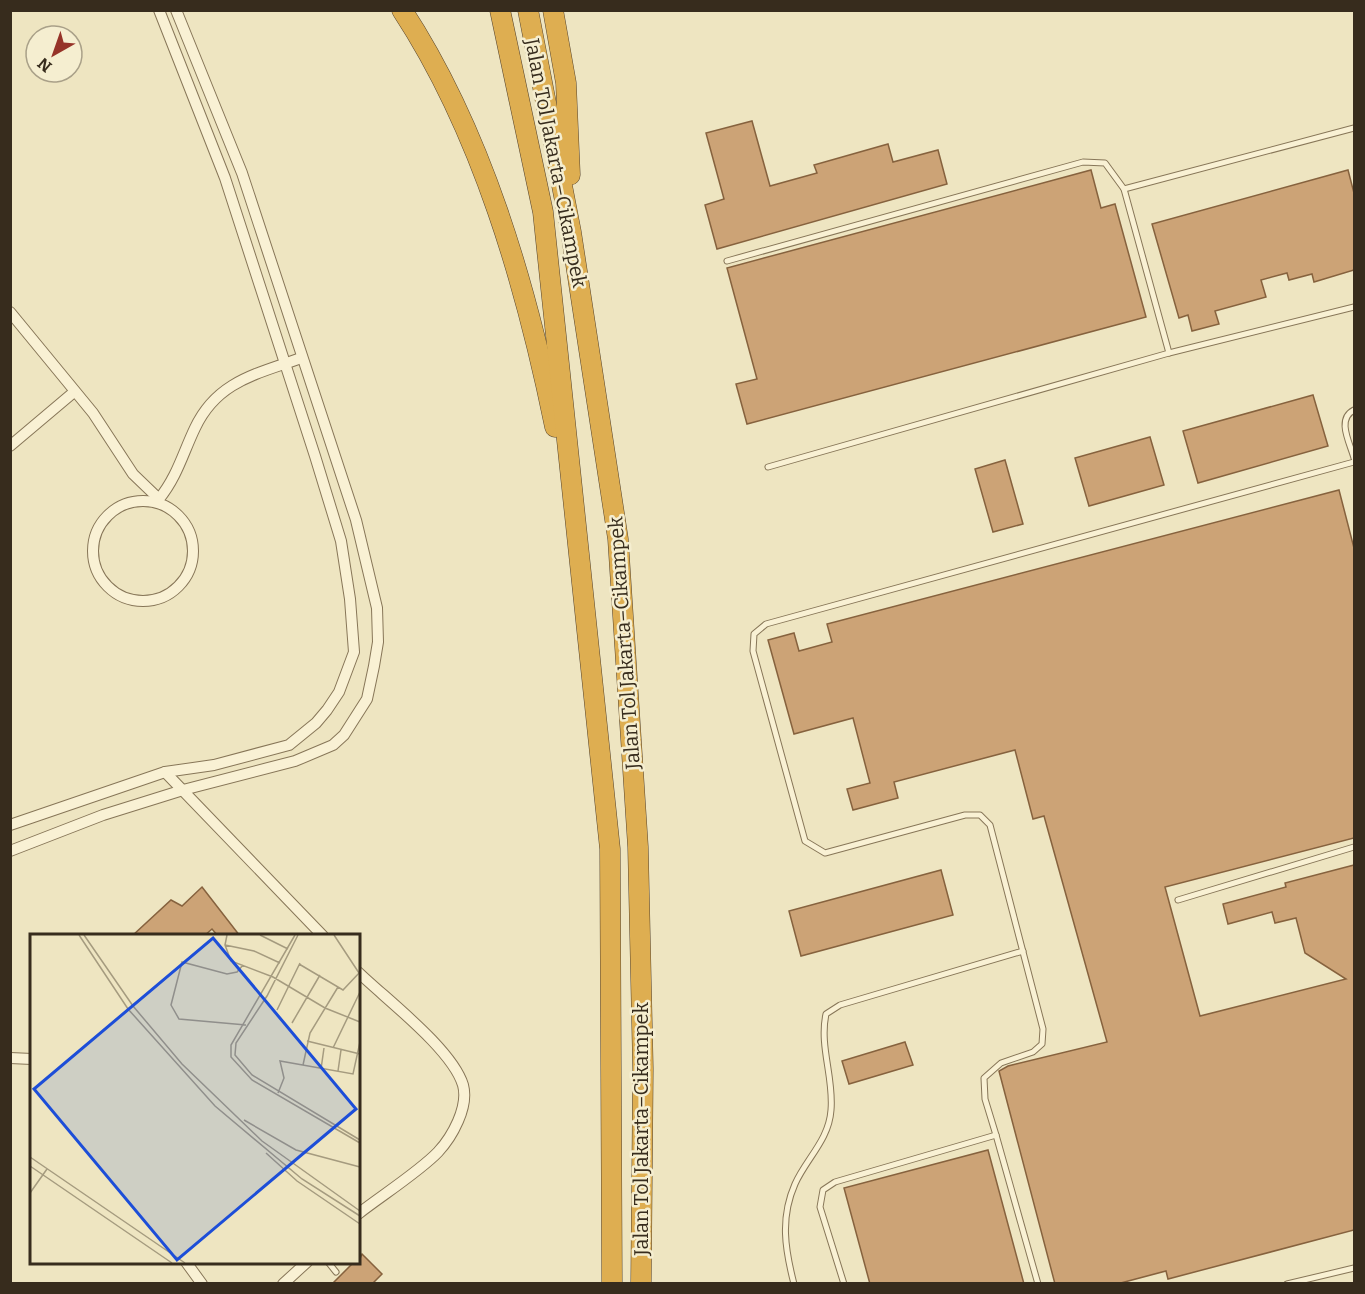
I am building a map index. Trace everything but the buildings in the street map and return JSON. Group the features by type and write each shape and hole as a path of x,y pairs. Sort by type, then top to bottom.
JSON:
{"highway":[{"path":"402,10 423,43 466,134 502,220 544,376 579,550"},
{"name":"Jalan Tol Jakarta–Cikampek","path":"500,10 543,212 610,849 612,1284"},
{"name":"Jalan Tol Jakarta–Cikampek","path":"528,10 571,232 618,538 638,848 643,1069 641,1284"},
{"path":"553,10 567,83 571,232"}],"street":[{"path":"10,825 165,772 214,765 289,745 316,723 327,710 339,692 354,652 350,599 341,541 225,178 159,10"},
{"path":"10,851 103,815 183,790 295,761 333,746 344,735 367,699 378,642 377,608 356,520 242,173 176,10"},
{"path":"10,312 93,413 133,474 160,502 178,515 189,532 193,551 189,571 179,587 162,598 143,602 124,598 107,587 96,571 92,551 96,532 106,515 123,504 142,501 160,502"},
{"path":"160,502 175,477 195,428 208,405 238,380 301,358"},
{"path":"10,446 74,392"},
{"path":"165,772 321,934"},
{"path":"360,974 423,1032 453,1065 464,1086 464,1101 457,1123 438,1152 360,1212"},
{"path":"10,1058 30,1059"},
{"path":"187,1264 202,1284"},
{"path":"283,1284 306,1264"}],"lane":[{"path":"1124,189 1354,128"},
{"path":"727,261 1083,162 1105,164 1124,189 1169,352"},
{"path":"768,467 1169,352 1354,307"},
{"path":"1038,1284 985,1100 984,1078 1001,1063 1033,1052 1042,1044 1043,1029 990,825 980,815 965,815 825,853 806,841 753,651 754,634 766,624 1354,460 1344,422 1346,416 1354,410"},
{"path":"1178,900 1354,847"},
{"path":"794,1284 785,1249 785,1217 795,1183 824,1137 831,1110 823,1028 826,1014 840,1005 1023,951"},
{"path":"844,1284 820,1207 823,1190 835,1182 996,1135"},
{"path":"329,1264 336,1272"},
{"path":"1287,1284 1354,1268"}]}
